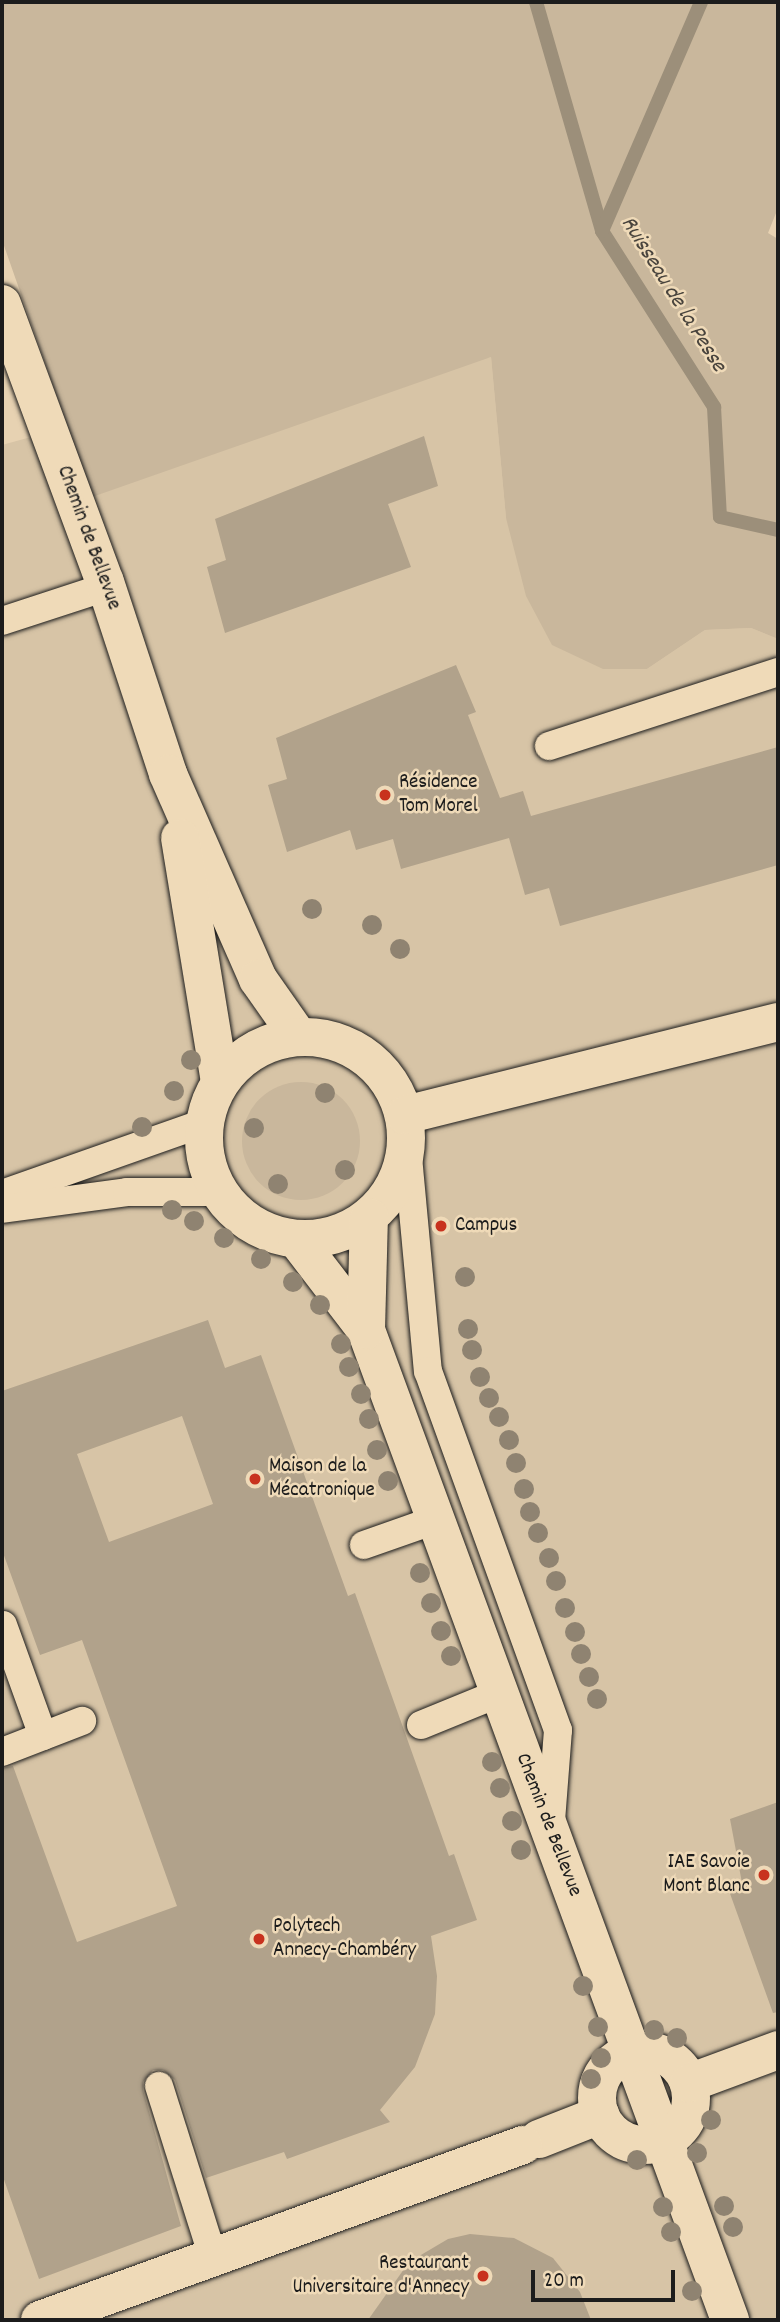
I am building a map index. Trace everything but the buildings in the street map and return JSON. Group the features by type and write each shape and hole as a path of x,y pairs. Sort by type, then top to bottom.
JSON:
{"street":[{"name":"Chemin de Bellevue","path":"2,304 106,587 168,774 258,979 298,1036"},
{"name":"Chemin de Bellevue","path":"168,774 220,1082"},
{"path":"406,1130 778,1022"},
{"path":"298,1036 327,1038 369,1059 394,1088 406,1130 395,1185 369,1217 335,1235 297,1240 252,1225 219,1192 205,1159 204,1123 220,1082 241,1058 268,1042 298,1036"},
{"name":"Chemin de Bellevue","path":"366,1330 369,1217"},
{"name":"Chemin de Bellevue","path":"297,1240 366,1330 497,1694 666,2140 730,2320"},
{"path":"689,2083 778,2050"},
{"path":"633,2052 666,2056 680,2067 689,2083 687,2116 666,2140 634,2145 608,2129 600,2115 597,2095 602,2078 615,2061 633,2052"},
{"path":"40,2320 600,2115"}],"lane":[{"path":"2,621 106,587"},
{"path":"549,746 778,672"},
{"path":"2,1194 204,1123"},
{"path":"406,1130 428,1371 558,1730 550,1830"},
{"path":"2,1209 127,1192 219,1192"},
{"path":"364,1545 435,1520"},
{"path":"3,1625 43,1736"},
{"path":"421,1725 497,1694"},
{"path":"2,1752 82,1721"},
{"path":"159,2086 214,2257"}],"shaded area":[{"path":"2,2 778,2 778,208 768,233 778,239 778,639 751,628 705,630 647,669 603,669 552,645 526,596 506,518 491,357 92,497 2,240"},
{"path":"491,357 506,518 647,669 705,630 751,628 778,639 778,2320 2,2320 2,445 49,432"},
{"path":"301,1082 334,1092 350,1108 360,1141 350,1174 334,1190 301,1200 268,1190 252,1174 242,1141 252,1108 268,1092"}],"waterway":[{"name":"Ruisseau de la Pesse","path":"536,2 602,231 714,407 720,517 778,530"},
{"path":"602,231 701,2"}],"place":[{"name":"Résidence Tom Morel","path":"385,795"},
{"name":"Campus","path":"441,1226"},
{"name":"Maison de la Mécatronique","path":"255,1479"},
{"name":"IAE Savoie Mont Blanc","path":"764,1875"},
{"name":"Polytech Annecy-Chambéry","path":"259,1939"},
{"name":"Restaurant Universitaire d'Annecy","path":"483,2276"}]}
